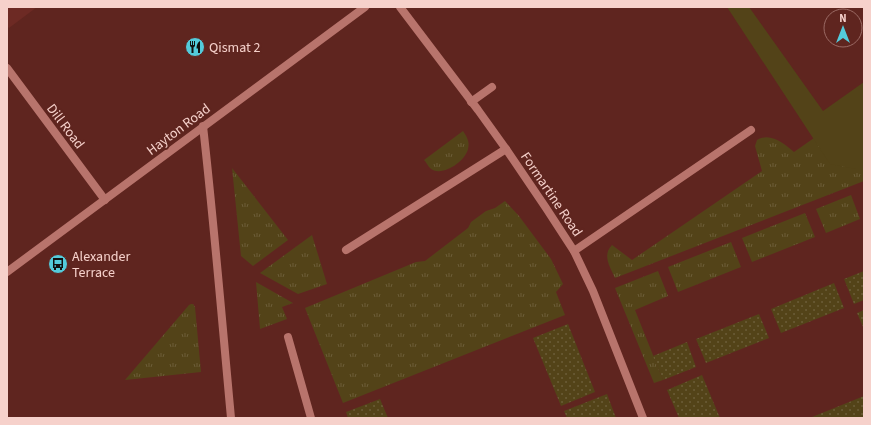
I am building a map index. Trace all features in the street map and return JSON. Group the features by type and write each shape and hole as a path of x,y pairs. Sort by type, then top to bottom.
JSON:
{"street":[{"name":"Hayton Road","path":"7,272 364,7"},
{"name":"Formartine Road","path":"400,7 506,149 574,251 593,291 643,418"},
{"name":"Dill Road","path":"7,68 105,200"},
{"path":"471,102 492,87"},
{"path":"204,126 231,418"},
{"path":"574,251 751,130"},
{"path":"346,250 506,149"},
{"path":"288,337 311,418"}],"shaded area":[{"path":"7,7 37,7 9,28 7,26"}],"green space":[{"path":"727,7 749,7 823,111 864,82 864,165 856,169 830,164"},
{"path":"864,103 864,181 615,278 607,257 609,249 612,245 632,260 762,171 755,146 757,140 767,137 772,138 794,152"},
{"path":"463,131 469,144 466,154 462,159 446,170 435,171 430,168 424,160"},
{"path":"232,168 288,240 253,266 241,256"},
{"path":"851,195 860,219 826,233 816,209"},
{"path":"505,201 519,216 551,259 563,284 556,292 565,315 343,403 305,308 416,262 425,261 468,228 471,222 486,211 495,208"},
{"path":"805,213 815,237 752,262 742,238"},
{"path":"312,235 327,284 298,294 260,273"},
{"path":"731,242 741,267 678,292 668,267"},
{"path":"658,271 668,296 635,310 663,380 654,383 615,288"},
{"path":"864,271 864,300 854,304 844,279"},
{"path":"256,282 293,303 282,307 287,319 260,329"},
{"path":"834,283 844,308 781,333 771,309"},
{"path":"191,304 195,307 201,372 125,380 189,305"},
{"path":"864,310 864,329 857,313"},
{"path":"759,314 769,338 706,363 696,339"},
{"path":"568,324 595,392 561,406 533,338"},
{"path":"687,342 696,367 663,380 653,356"},
{"path":"702,375 720,418 679,418 667,390"},
{"path":"607,394 616,418 567,418 564,411"},
{"path":"864,396 864,418 812,418 812,417"},
{"path":"380,399 388,418 348,418 346,412"}],"place":[{"name":"Qismat 2","path":"195,47"},
{"name":"Alexander Terrace","path":"58,264"}]}
